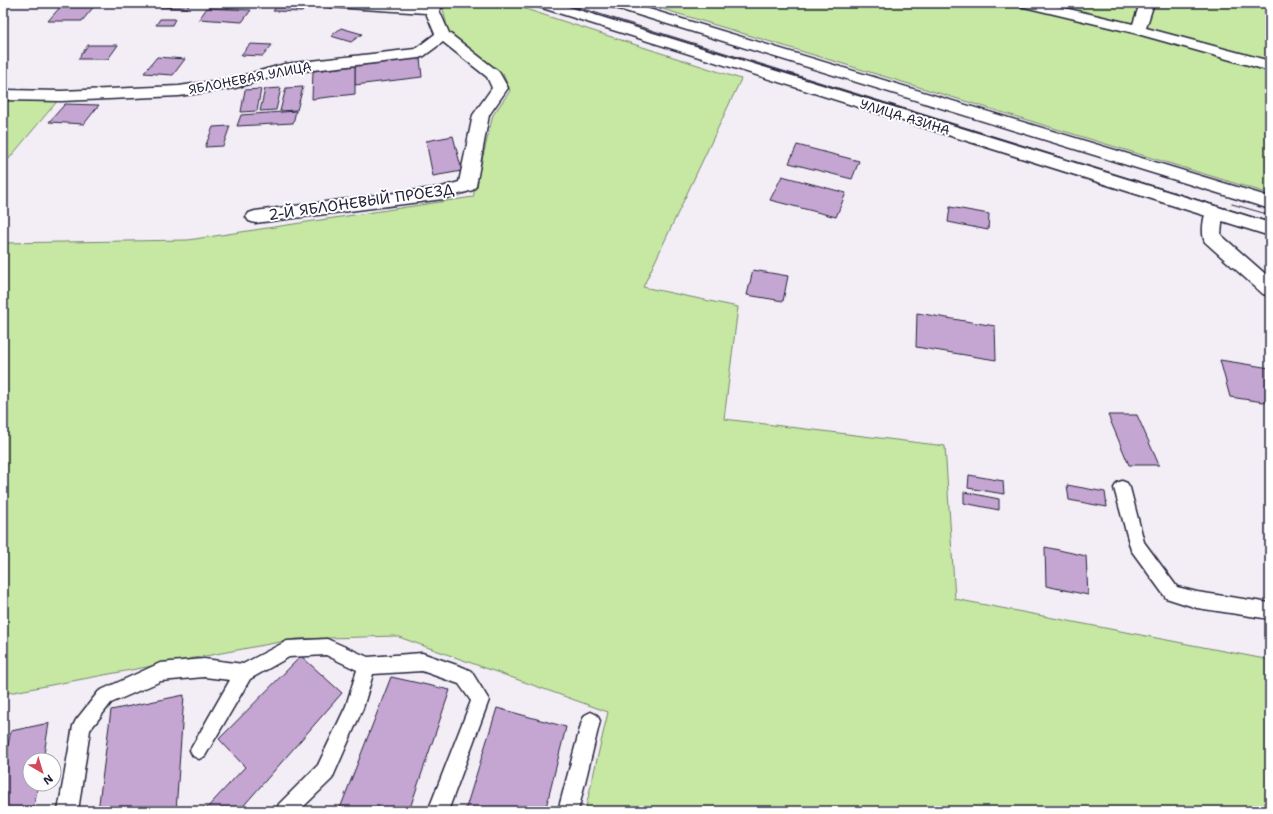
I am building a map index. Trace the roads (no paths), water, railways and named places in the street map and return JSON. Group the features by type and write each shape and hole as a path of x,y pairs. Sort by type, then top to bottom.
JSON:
{"street":[{"path":"331,3 436,6 443,35"},
{"name":"УЛИЦА АЗИНА","path":"541,3 1270,230"},
{"name":"УЛИЦА АЗИНА","path":"614,3 1270,203"},
{"path":"1025,3 1138,30 1270,66"},
{"path":"1138,30 1147,3"},
{"name":"ЯБЛОНЕВАЯ УЛИЦА","path":"3,95 61,96 179,91 235,83 285,69 419,53 443,35"},
{"name":"2-Й ЯБЛОНЕВЫЙ ПРОЕЗД","path":"255,217 443,193 467,186 481,115 500,88 494,76 443,35"},
{"path":"1214,212 1212,237 1270,289"}],"lane":[{"path":"1122,488 1137,545 1172,593 1197,600 1270,611"},
{"path":"199,750 244,673 287,649 327,647 367,666 422,662 465,677 480,700 438,811"},
{"path":"286,811 325,772 354,708 367,666"},
{"path":"68,811 82,726 105,697 160,672 204,668 244,673"},
{"path":"568,811 591,721"}],"tram line":[{"path":"564,3 1270,222"},
{"path":"1232,204 1270,215"}]}
